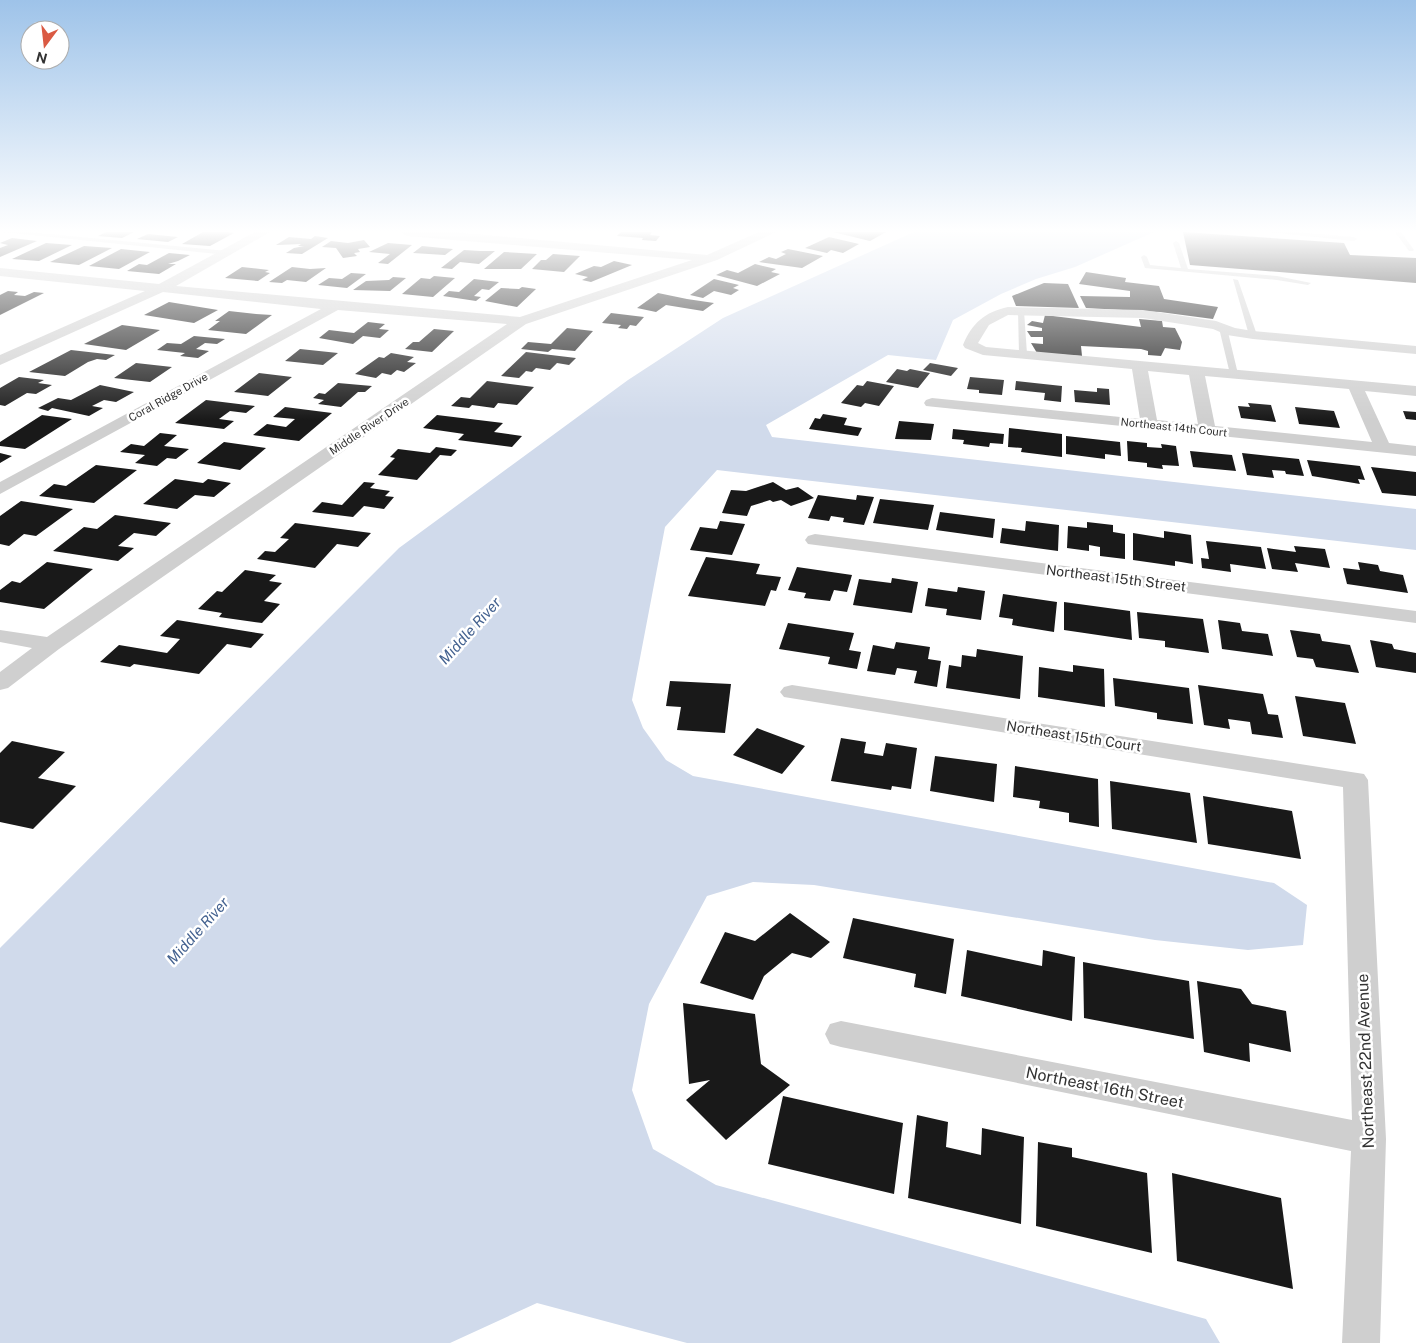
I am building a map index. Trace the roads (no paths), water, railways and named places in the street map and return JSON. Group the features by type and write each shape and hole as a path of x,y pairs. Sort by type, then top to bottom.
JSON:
{"street":[{"path":"0,361 147,295"},
{"path":"227,295 336,306 521,321"},
{"name":"Middle River Drive","path":"0,682 51,644 521,321 601,295"},
{"name":"Coral Ridge Drive","path":"0,489 336,306"},
{"path":"1416,350 1253,335 1216,325 1143,314 1021,311 995,313 975,330 970,345 983,351 1416,391"},
{"path":"1139,364 1149,424"},
{"path":"1196,370 1208,431"},
{"path":"1355,386 1383,448"},
{"name":"Northeast 14th Court","path":"932,403 1416,451"},
{"name":"Northeast 15th Street","path":"815,540 1416,617"},
{"path":"0,636 51,644"},
{"name":"Northeast 15th Court","path":"792,692 1355,780"},
{"name":"Northeast 22nd Avenue","path":"1355,780 1369,1140 1361,1343"},
{"name":"Northeast 16th Street","path":"840,1034 1369,1140"}],"lane":[{"path":"1240,295 1253,335"},
{"path":"1021,311 1023,354"},
{"path":"1223,328 1234,374"}],"water":[{"name":"Middle River","path":"775,295 1000,295 953,320 936,360 888,355 766,425 772,437 1416,509 1416,550 717,470 665,527 632,700 643,728 666,760 693,776 1274,883 1307,905 1303,945 1248,950 1155,940 814,885 753,882 707,896 649,1004 632,1090 653,1149 716,1185 1206,1319 1220,1343 687,1343 537,1303 450,1343 0,1343 0,948 399,548 628,380 723,318"}]}
